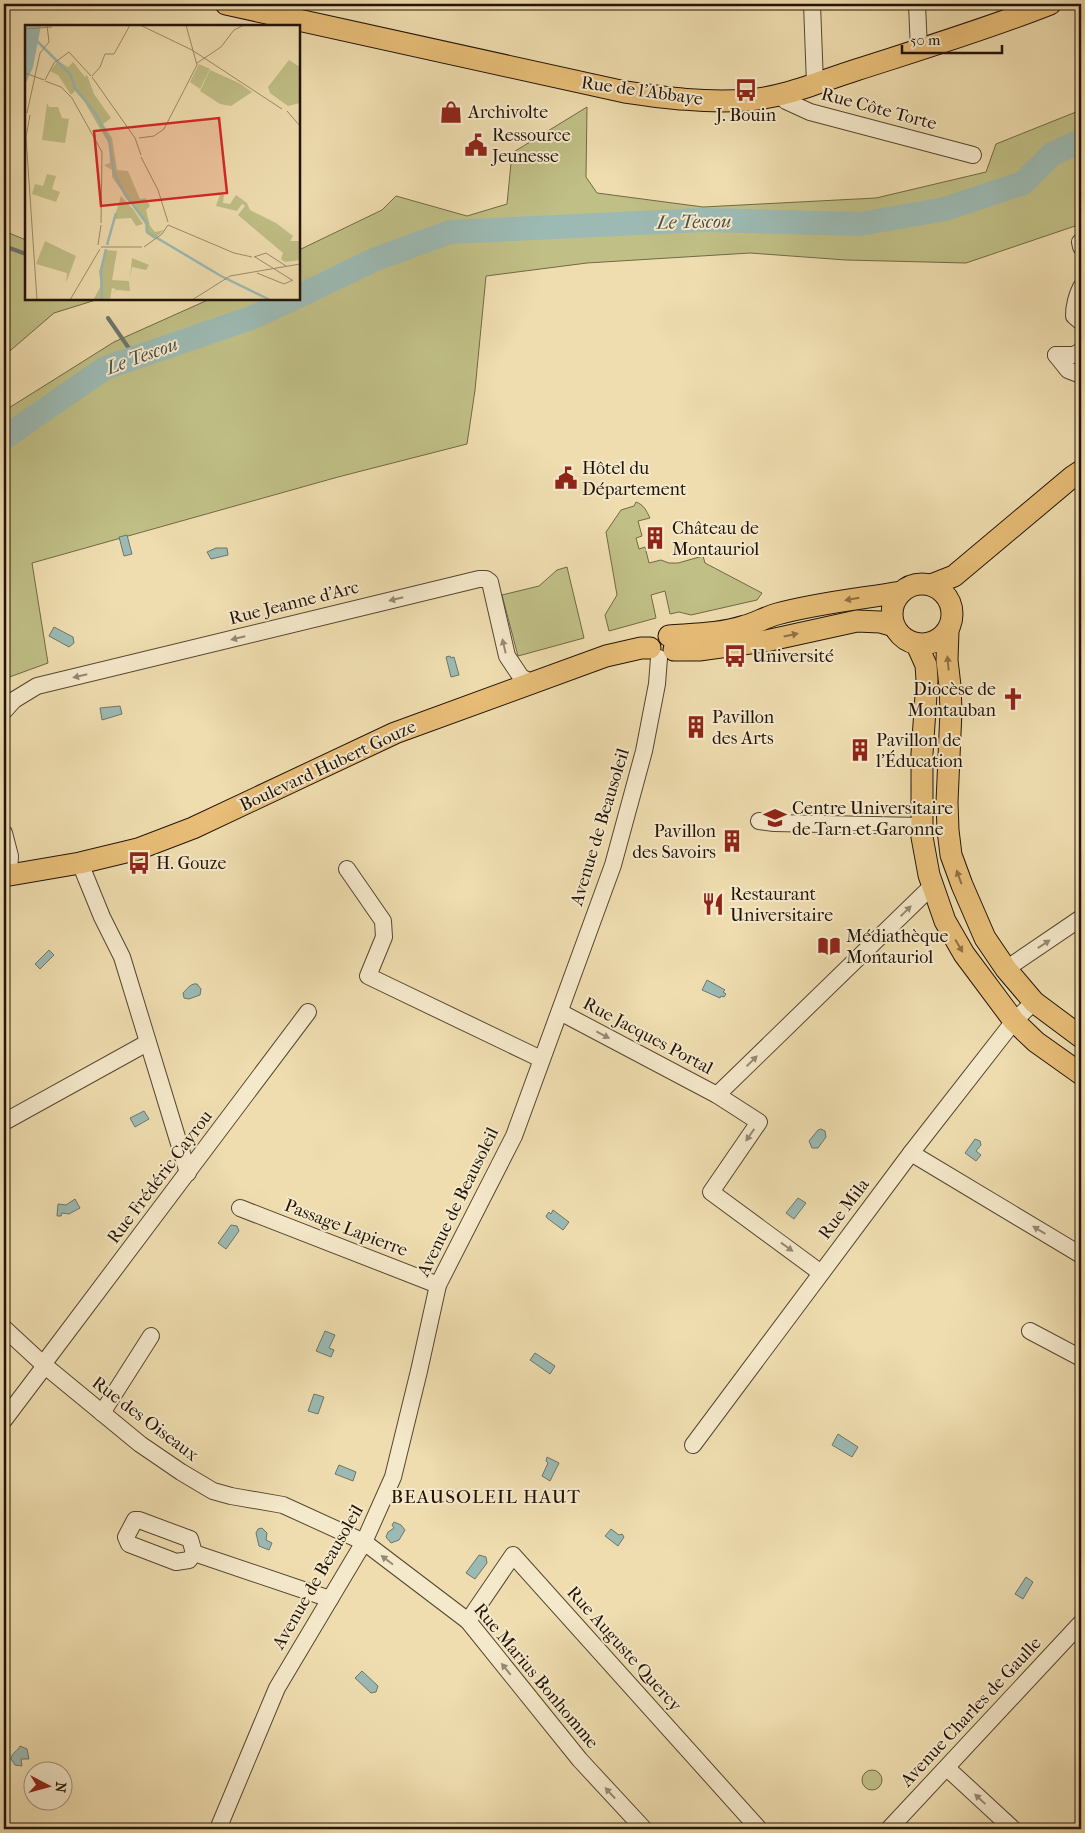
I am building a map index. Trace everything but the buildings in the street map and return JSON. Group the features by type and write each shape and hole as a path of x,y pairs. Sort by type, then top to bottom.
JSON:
{"main road":[{"name":"Rue de l'Abbaye","path":"226,4 626,92 674,99 712,101 748,100 815,84 918,50 1019,10 1050,4"},
{"path":"1016,526 954,576 931,585 915,584 901,592 892,608 894,626 899,635 917,645 929,644 940,640 950,623 957,594 964,578 1016,526 1081,471"},
{"path":"931,585 945,593 952,608 947,660 951,710 947,802 951,855 985,938 1006,969 1034,1002 1081,1037"},
{"name":"Boulevard Hubert Gouze","path":"663,648 707,634 746,626 776,614 857,598 901,592"},
{"name":"Boulevard Hubert Gouze","path":"6,875 80,863 138,849 194,828 395,733 606,656 641,648 699,650 766,641 857,621 880,622 894,626"},
{"path":"917,645 926,665 927,680 922,754 922,826 925,860 945,921 964,954 1014,1021 1036,1042 1081,1074"}],"street":[{"path":"812,4 815,84"},
{"path":"917,4 918,50"},
{"name":"Rue Côte Torte","path":"779,94 786,101 810,112 973,155"},
{"path":"1081,287 1076,297 1074,316 1081,322"},
{"path":"1081,351 1074,355 1056,355 1068,370 1081,374"},
{"name":"Rue Jeanne d'Arc","path":"4,711 14,700 37,686 479,579 486,579 490,582 507,656 521,677 532,683"},
{"name":"Avenue de Beausoleil","path":"218,1829 277,1688 364,1542 393,1477 438,1285 514,1136 610,874 644,751 663,648"},
{"path":"760,821 774,823 922,826"},
{"path":"4,833 10,856 6,875"},
{"path":"80,863 102,917 122,957 188,1173"},
{"path":"347,869 383,921 384,937 368,976 541,1059"},
{"name":"Rue Jacques Portal","path":"560,1012 718,1095 932,886"},
{"path":"1006,969 1081,918"},
{"name":"Rue Mila","path":"693,1445 911,1153 1014,1021 1034,1002"},
{"name":"Rue Frédéric Cayrou","path":"4,1420 41,1371 47,1359 308,1012"},
{"path":"4,1122 147,1042"},
{"path":"718,1095 760,1122 711,1192 822,1273"},
{"path":"911,1153 1081,1255"},
{"name":"Passage Lapierre","path":"240,1208 438,1285"},
{"name":"Rue des Oiseaux","path":"4,1328 44,1365 140,1444 181,1472 214,1491 231,1496 283,1505 364,1542"},
{"path":"1030,1331 1081,1358"},
{"path":"102,1413 151,1336"},
{"name":"Rue Marius Bonhomme","path":"364,1542 468,1621 580,1760 644,1829"},
{"path":"194,1553 330,1599"},
{"name":"Rue Auguste Quercy","path":"468,1621 513,1555 759,1829"},
{"name":"Avenue Charles de Gaulle","path":"889,1829 1081,1623"},
{"path":"947,1768 1013,1829"}],"shaded area":[{"path":"587,107 586,177 597,193 703,207 876,198 986,172 996,144 1081,110 1081,224 966,263 846,260 750,253 587,263 486,276 475,390 467,444 338,477 32,563 48,663 4,679 4,411 114,342 208,300 300,300 300,250 382,210 396,196 467,216 507,204 512,153"},
{"path":"4,231 25,240 25,300 96,300 54,313 4,356"},
{"path":"636,502 643,506 650,518 638,521 642,536 636,538 639,549 645,547 649,563 661,560 669,563 678,563 703,556 705,563 762,593 757,600 691,615 679,612 670,614 665,591 651,595 656,618 609,631 605,615 617,595 606,532 621,510 634,506"},
{"path":"567,567 584,638 518,656 502,595 539,586 557,570"},
{"path":"868,1770 876,1770 882,1776 882,1784 876,1790 868,1790 862,1784 862,1776"}],"water":[{"path":"127,535 132,554 124,556 119,537"},
{"path":"216,548 227,548 228,555 211,559 207,552"},
{"path":"54,627 73,637 74,643 69,647 49,636"},
{"path":"450,656 451,658 454,657 459,675 451,677 446,657"},
{"path":"120,706 122,714 102,720 100,708"},
{"path":"49,950 54,955 40,969 35,964"},
{"path":"707,980 725,990 723,992 726,994 724,997 721,996 720,998 702,990"},
{"path":"197,984 201,989 200,995 189,999 184,998 183,993 191,985"},
{"path":"144,1111 149,1119 135,1127 130,1118"},
{"path":"821,1129 825,1131 826,1137 818,1148 812,1148 809,1141"},
{"path":"975,1139 980,1141 981,1145 976,1151 981,1155 976,1161 965,1153"},
{"path":"798,1198 806,1203 794,1219 786,1213"},
{"path":"75,1199 80,1208 69,1214 62,1213 61,1216 57,1216 58,1204 66,1205"},
{"path":"553,1210 569,1222 563,1230 546,1216 549,1212 551,1214"},
{"path":"231,1225 237,1226 239,1231 226,1249 218,1243"},
{"path":"325,1331 335,1335 329,1348 334,1350 331,1357 316,1351"},
{"path":"535,1353 555,1366 550,1374 530,1360"},
{"path":"314,1394 324,1397 318,1414 308,1411"},
{"path":"838,1434 858,1447 852,1457 832,1445"},
{"path":"547,1457 559,1463 550,1481 542,1476 548,1463 546,1461"},
{"path":"339,1465 356,1472 353,1481 335,1474"},
{"path":"394,1522 401,1525 405,1530 399,1540 391,1543 386,1537 388,1532 394,1528 392,1525"},
{"path":"262,1528 267,1533 266,1540 272,1543 269,1550 259,1546 256,1533 258,1529"},
{"path":"611,1529 619,1535 622,1534 624,1537 618,1546 605,1536"},
{"path":"479,1555 486,1557 487,1563 475,1579 466,1573"},
{"path":"1026,1577 1033,1582 1023,1599 1015,1594"},
{"path":"362,1671 378,1686 376,1692 371,1693 355,1678"},
{"path":"20,1746 27,1749 29,1759 21,1759 22,1766 15,1765 11,1759"}],"waterway":[{"name":"Le Tescou","path":"300,296 376,259 450,232 703,220 860,224 945,209 1023,183 1052,154 1081,141"},
{"path":"4,246 25,254"},
{"name":"Le Tescou","path":"4,438 105,368 251,318 290,300"},
{"path":"108,318 135,357"}],"place":[{"name":"J. Bouin","path":"746,90"},
{"name":"Archivolte","path":"451,112"},
{"name":"Ressource Jeunesse","path":"476,145"},
{"name":"Hôtel du Département","path":"566,478"},
{"name":"Château de Montauriol","path":"655,538"},
{"name":"Université","path":"735,656"},
{"name":"Diocèse de Montauban","path":"1013,699"},
{"name":"Pavillon des Arts","path":"696,727"},
{"name":"Pavillon de l'Éducation","path":"860,750"},
{"name":"Centre Universitaire de Tarn-et-Garonne","path":"775,818"},
{"name":"Pavillon des Savoirs","path":"732,841"},
{"name":"H. Gouze","path":"139,863"},
{"name":"Restaurant Universitaire","path":"713,904"},
{"name":"Médiathèque Montauriol","path":"829,946"}],"district":[{"name":"BEAUSOLEIL HAUT","path":"486,1497"}]}
